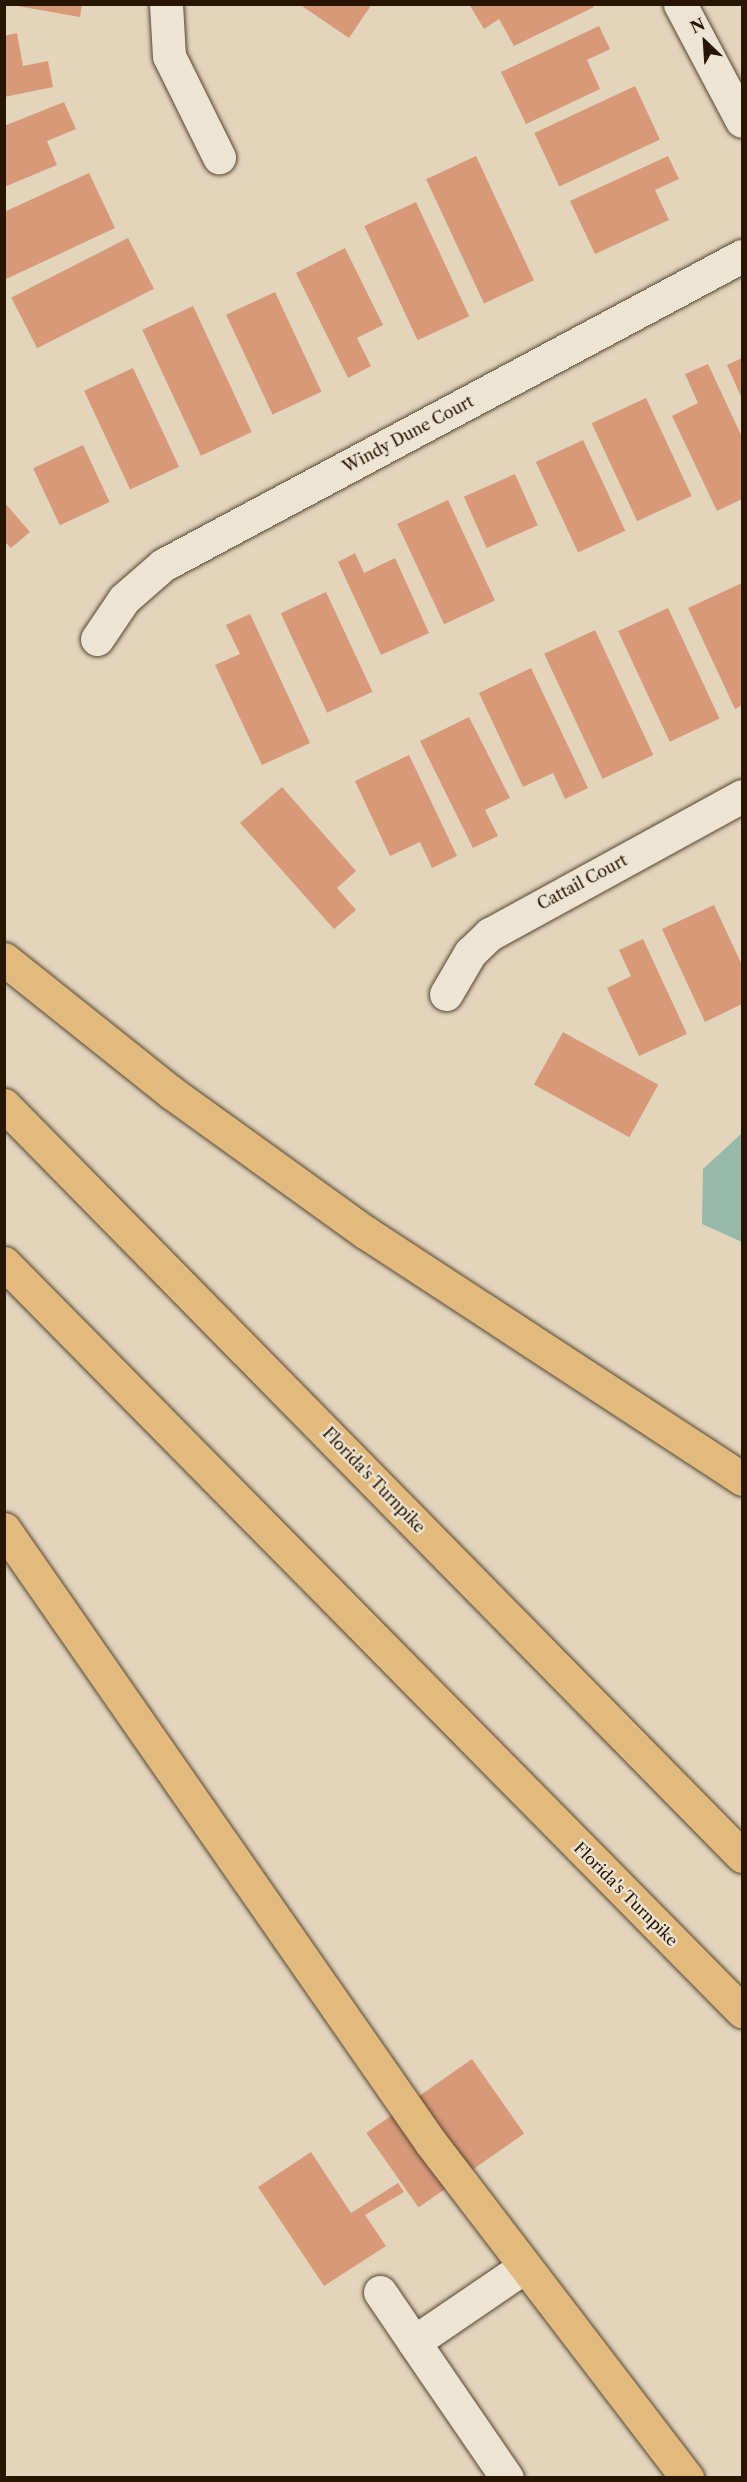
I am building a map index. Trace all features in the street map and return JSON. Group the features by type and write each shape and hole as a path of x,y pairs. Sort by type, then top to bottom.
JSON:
{"highway":[{"path":"4,959 172,1093 365,1232 742,1479"},
{"name":"Florida's Turnpike","path":"4,1105 742,1856"},
{"name":"Florida's Turnpike","path":"4,1263 742,2011"},
{"path":"4,1529 431,2142 687,2478"}],"street":[{"path":"166,4 169,56 219,157"},
{"path":"680,4 742,122"},
{"name":"Windy Dune Court","path":"97,639 124,599 163,565 742,256"},
{"name":"Cattail Court","path":"446,994 470,953 490,934 742,796"},
{"path":"414,2342 524,2267"},
{"path":"380,2292 507,2478"}],"shaded area":[{"path":"742,1133 742,1242 702,1224 703,1169"}],"building":[{"path":"6,4 82,4 80,17"},
{"path":"299,4 372,4 349,38"},
{"path":"469,4 592,4 594,7 514,46 499,19 484,29"},
{"path":"599,26 610,49 587,60 600,89 526,124 501,72"},
{"path":"17,33 23,66 48,61 53,87 4,97 4,36"},
{"path":"635,86 660,139 559,186 534,133"},
{"path":"64,102 76,129 47,141 57,165 4,187 4,126"},
{"path":"476,156 534,280 484,303 426,179"},
{"path":"668,156 679,179 655,190 669,220 595,254 570,201"},
{"path":"89,173 115,228 4,280 4,212"},
{"path":"416,202 469,316 418,340 364,226"},
{"path":"128,238 154,289 37,348 11,297"},
{"path":"345,248 383,325 357,338 371,366 348,378 296,273"},
{"path":"275,292 321,392 273,415 226,315"},
{"path":"193,306 252,432 201,456 142,330"},
{"path":"742,358 742,399 727,365"},
{"path":"708,364 742,437 742,499 717,511 672,416 698,403 685,374"},
{"path":"133,368 179,467 130,490 84,391"},
{"path":"646,398 692,496 637,521 592,423"},
{"path":"583,440 625,531 578,553 536,462"},
{"path":"83,445 110,502 60,525 33,468"},
{"path":"515,474 538,525 487,548 464,497"},
{"path":"448,500 495,601 444,624 397,524"},
{"path":"4,502 30,532 11,548 4,541"},
{"path":"355,553 364,573 395,558 429,633 381,655 338,562"},
{"path":"742,583 742,705 735,709 688,608"},
{"path":"326,592 372,692 327,713 281,613"},
{"path":"668,608 720,719 670,742 618,631"},
{"path":"250,614 310,743 262,765 215,665 240,654 226,625"},
{"path":"595,630 653,755 603,779 544,654"},
{"path":"531,668 588,788 565,799 553,773 523,787 479,693"},
{"path":"469,717 510,798 485,810 498,836 473,848 420,741"},
{"path":"409,755 457,856 432,868 420,842 390,856 355,781"},
{"path":"282,787 356,871 337,888 356,910 334,929 240,823"},
{"path":"714,905 742,965 742,1004 705,1022 662,929"},
{"path":"643,939 687,1034 639,1056 607,988 631,976 619,950"},
{"path":"563,1032 658,1085 629,1137 534,1084"},
{"path":"472,2059 524,2134 419,2208 366,2133"},
{"path":"311,2152 351,2213 398,2183 404,2192 365,2215 386,2246 324,2286 258,2187"}]}
